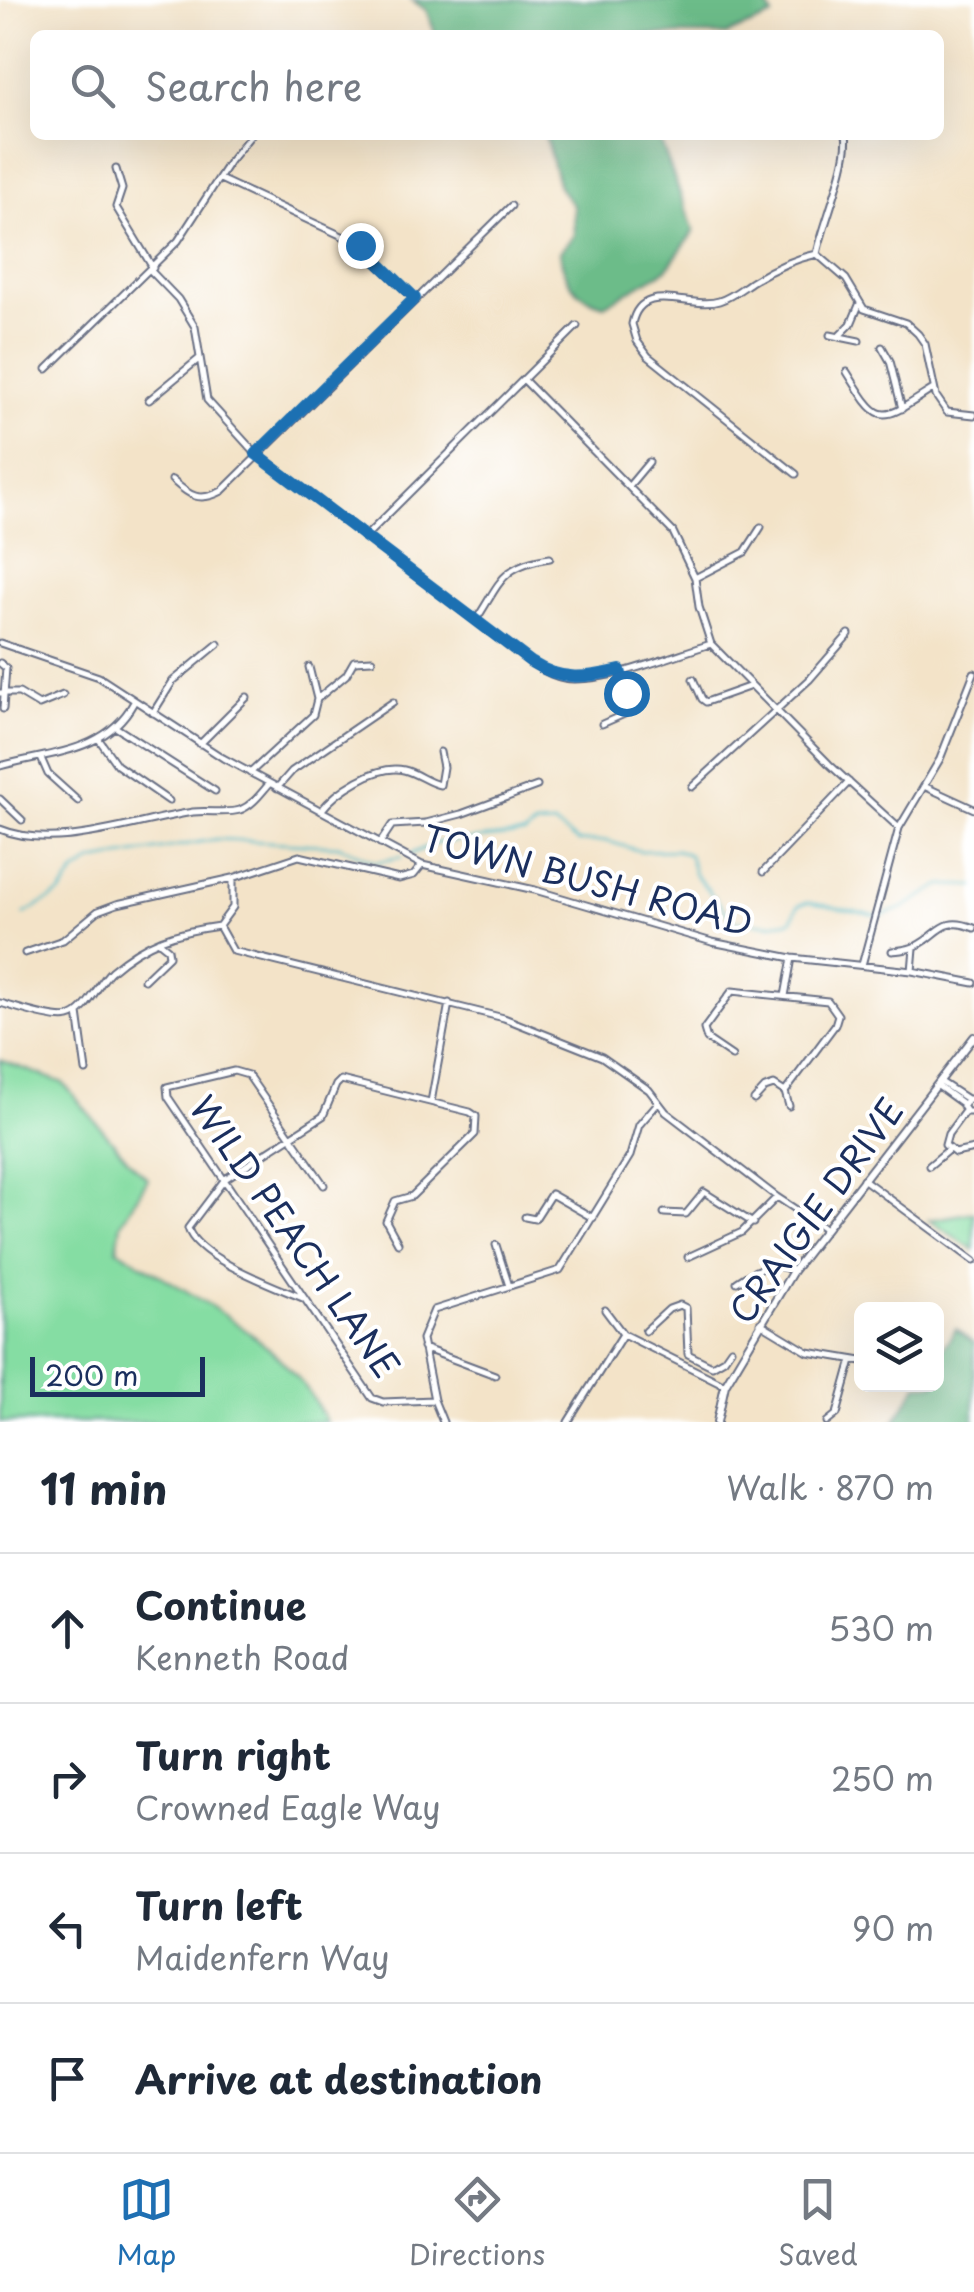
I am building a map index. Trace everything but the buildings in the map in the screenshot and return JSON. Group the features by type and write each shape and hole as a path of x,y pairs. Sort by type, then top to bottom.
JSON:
{"street":[{"path":"47,368 178,242 247,140"},
{"path":"818,254 826,214 846,159 846,140"},
{"path":"116,169 122,189 116,207 152,270 191,317 203,389 214,410 256,454 531,662 556,676 573,679 620,670 712,644"},
{"path":"219,178 355,242 415,298"},
{"path":"172,480 199,499 222,492 256,454 511,206"},
{"path":"818,254 846,280 864,309 906,323 918,334 925,344 933,389 947,412 974,415"},
{"path":"796,474 648,356 637,342 632,324 640,307 654,299 720,301 789,261 818,254"},
{"path":"840,336 860,305"},
{"path":"365,537 578,326"},
{"path":"830,334 860,341"},
{"path":"882,347 890,361 902,409"},
{"path":"148,400 200,358"},
{"path":"848,372 873,412 884,416 933,389"},
{"path":"525,381 673,532 695,578 699,607 712,644 750,686 899,828"},
{"path":"630,486 649,462"},
{"path":"695,578 744,552 762,527"},
{"path":"476,620 511,569 550,558"},
{"path":"692,787 777,710 849,634"},
{"name":"TOWN BUSH ROAD","path":"0,643 88,672 250,774 422,865 534,890 676,933 792,958 912,972 974,984"},
{"path":"153,713 173,681 218,644"},
{"path":"250,774 308,721 317,700 348,673 356,660 372,660"},
{"path":"0,663 6,668 3,709"},
{"path":"309,667 317,700"},
{"path":"602,724 629,712 620,670"},
{"path":"862,965 899,828 926,787 974,672"},
{"path":"694,680 706,702 750,686"},
{"path":"2,694 19,693 39,705 63,696"},
{"path":"200,744 247,697"},
{"path":"0,766 62,753 98,738 116,727 134,702"},
{"path":"277,788 292,771 393,702"},
{"path":"116,727 215,791"},
{"path":"98,738 118,765 169,800"},
{"path":"322,811 337,793 378,770 407,771 440,785 440,752"},
{"path":"41,757 48,774 78,801"},
{"path":"763,872 849,782"},
{"path":"0,829 25,838 50,838 191,812 235,811 250,804 269,784"},
{"path":"380,843 392,825 426,823 460,814 538,786"},
{"path":"926,787 974,808"},
{"path":"0,799 22,820"},
{"path":"24,953 63,940 98,911 116,904 233,878 299,856 399,879 414,875 422,865"},
{"path":"0,1003 63,1018 78,1013 112,971 158,941 177,932 219,926 232,907 233,878"},
{"path":"892,951 914,948 952,924 974,928"},
{"path":"219,926 228,947 238,954 504,1018 602,1056 649,1090 658,1104 777,1197 823,1224"},
{"path":"144,980 169,956 168,948 158,941"},
{"path":"912,972 914,948"},
{"path":"786,996 792,958"},
{"path":"732,1056 707,1039 704,1029 729,993 744,990 828,1001 838,1015 835,1025 785,1092"},
{"path":"431,1102 449,1003"},
{"path":"78,1013 86,1070"},
{"name":"CRAIGIE DRIVE","path":"717,1422 725,1385 823,1224 974,1037"},
{"name":"WILD PEACH LANE","path":"324,1186 244,1072 168,1085 168,1097 374,1400 434,1400"},
{"path":"305,1299 238,1271 189,1235 190,1224 224,1180 323,1116 341,1080 474,1114 477,1125 470,1139 421,1188 392,1206 386,1222 398,1243"},
{"path":"939,1084 969,1102 974,1112"},
{"path":"754,1100 768,1086 785,1092"},
{"path":"785,1092 789,1106"},
{"path":"969,1102 945,1145 948,1150 962,1154 974,1149"},
{"path":"442,1422 423,1348 423,1334 434,1310 560,1270 632,1152 639,1125 658,1104"},
{"path":"929,1166 948,1150"},
{"path":"863,1178 974,1261"},
{"path":"664,1213 686,1214 704,1192 753,1223"},
{"path":"524,1217 535,1219 551,1194 593,1218"},
{"path":"688,1257 734,1236 753,1223 777,1197"},
{"path":"496,1245 508,1286"},
{"path":"737,1282 758,1269 782,1266 793,1271"},
{"path":"645,1332 669,1309 684,1306 688,1354 684,1364"},
{"path":"605,1310 623,1334 725,1385"},
{"path":"760,1323 808,1352 852,1360 837,1414 827,1422"},
{"path":"568,1422 623,1334"},
{"path":"423,1348 495,1375"},
{"path":"688,1354 712,1366 731,1349"}],"green space":[{"path":"412,0 765,0 773,16 738,30 434,30 426,10"},
{"path":"546,140 660,140 694,231 667,269 604,305 587,298 564,271 560,252 574,235 573,206 559,187"},
{"path":"0,1060 63,1083 148,1179 121,1223 117,1249 262,1343 288,1367 326,1422 0,1422"},
{"path":"974,1212 974,1250 929,1220"},
{"path":"956,1329 974,1343 974,1422 894,1422 913,1392 944,1392 944,1347"}],"waterway":[{"path":"409,855 436,843 525,834 535,826 554,825 578,842 607,841 640,851 677,850 689,855 694,873 734,921 769,924 791,921 798,906 807,902 879,916 901,909 941,885 974,886"},
{"path":"24,914 61,893 74,874 93,861 217,839 339,846 376,862 401,857"}],"route":[{"path":"360,245 415,298 256,454 531,662 556,676 573,679 620,670 626,693"}]}
